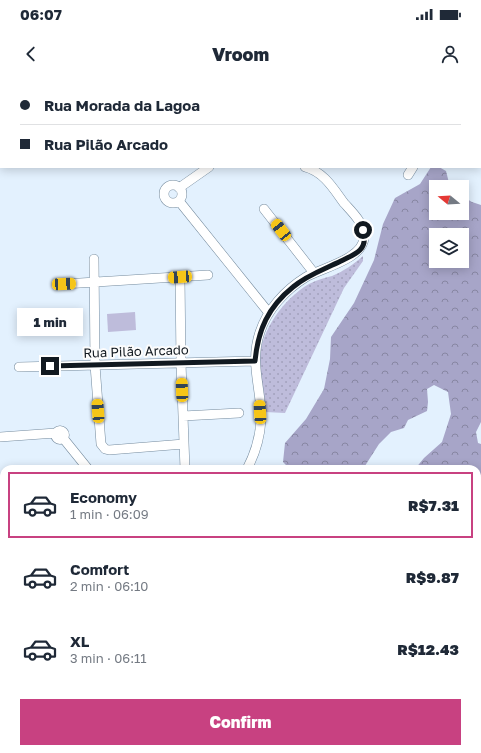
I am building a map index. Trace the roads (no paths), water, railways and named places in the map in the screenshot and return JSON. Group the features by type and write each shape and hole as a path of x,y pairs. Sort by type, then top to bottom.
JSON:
{"street":[{"path":"179,188 208,168"},
{"path":"249,465 255,452 261,420 255,361 258,336 269,313 282,297 306,277 348,258 360,250 365,237 360,223 323,175 309,168"},
{"path":"408,175 412,168"},
{"path":"169,186 176,186 179,188 182,194 179,201 172,203 168,202 164,192 169,186"},
{"path":"179,201 269,313"},
{"path":"264,209 314,273"},
{"path":"94,259 95,365 100,441 102,447 108,450 184,444"},
{"path":"64,284 208,275"},
{"path":"180,277 181,363 185,465"},
{"name":"Rua Pilão Arcado","path":"19,367 255,361"},
{"path":"183,416 239,414"},
{"path":"0,437 59,436 84,465"}]}
